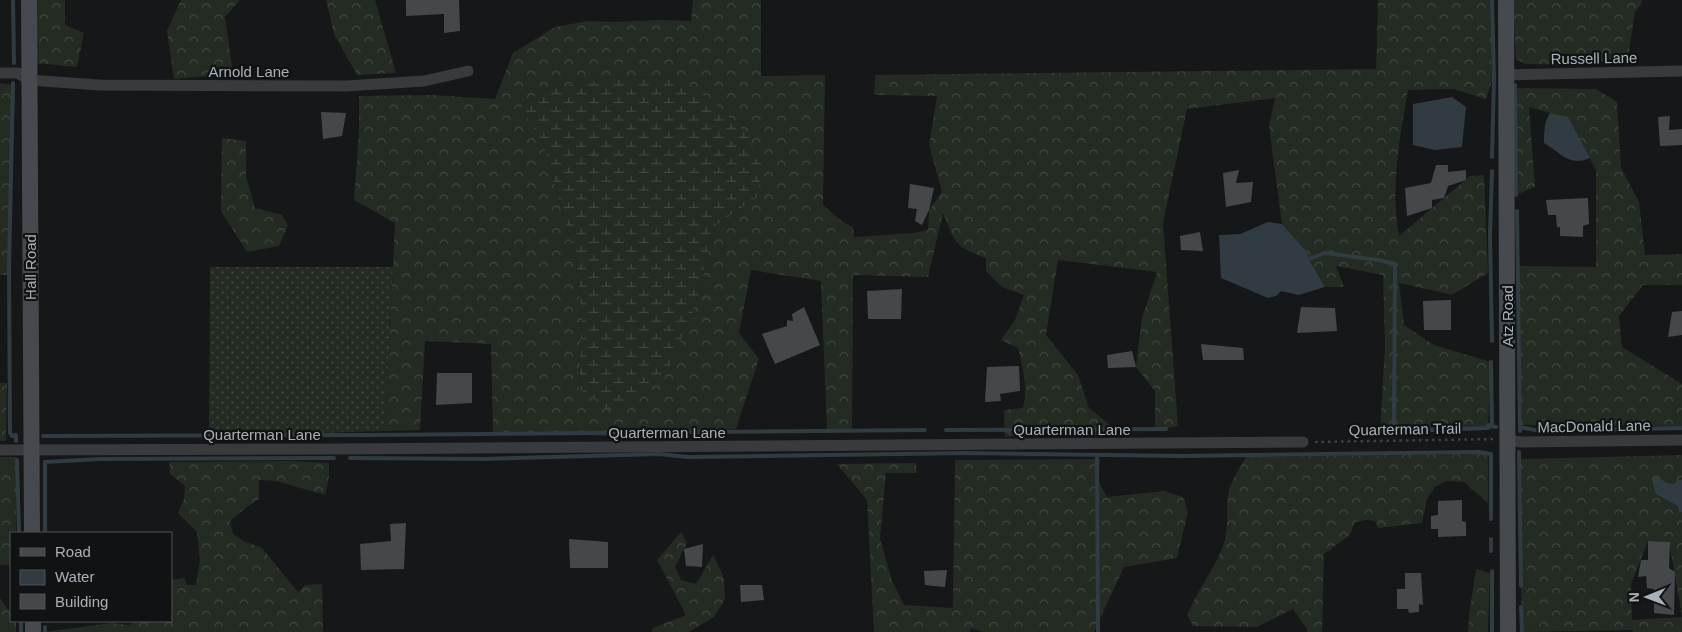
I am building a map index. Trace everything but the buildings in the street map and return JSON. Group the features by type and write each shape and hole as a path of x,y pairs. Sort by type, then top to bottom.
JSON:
{"street":[{"name":"Hall Road","path":"29,0 32,532"},
{"name":"Atz Road","path":"1506,0 1508,632"},
{"name":"Arnold Lane","path":"0,73 18,73 29,80 99,85 346,86 424,81 468,71"},
{"name":"Russell Lane","path":"1506,74 1682,71"},
{"name":"MacDonald Lane","path":"1507,440 1531,442 1682,440"},
{"name":"Quarterman Lane","path":"0,450 1303,442"}],"path":[{"name":"Quarterman Trail","path":"1303,442 1507,440"}],"green space":[{"path":"35,0 65,0 65,25 84,33 77,67 35,63"},
{"path":"181,0 240,0 225,17 233,74 174,79 167,31"},
{"path":"326,0 375,0 396,73 357,75 334,34"},
{"path":"693,0 761,0 761,76 825,75 823,205 843,222 853,227 854,237 913,233 928,230 929,210 942,192 929,145 937,96 874,95 875,75 1376,69 1378,0 1490,0 1492,81 1486,99 1453,89 1408,90 1399,144 1395,200 1399,236 1470,176 1484,175 1488,273 1452,295 1399,283 1404,325 1434,345 1491,362 1488,428 1380,432 1385,345 1383,275 1336,266 1344,287 1325,287 1309,259 1308,253 1282,224 1269,126 1275,98 1187,109 1163,223 1178,426 1155,431 1155,391 1136,367 1142,318 1157,272 1058,260 1046,335 1078,375 1089,408 1110,425 1102,436 1052,432 1005,437 1004,410 1023,408 1025,385 1018,348 1001,340 1015,320 1024,295 1002,287 986,271 986,258 957,243 943,213 928,277 853,275 852,431 827,433 821,281 751,270 739,333 759,359 736,429 615,436 493,432 491,344 425,341 420,430 385,431 395,223 354,200 359,132 359,96 433,95 495,99 513,53 555,27 588,21 691,21","holes":["613,77 674,78 757,197 711,229 700,294 579,389 582,318 576,259 543,143 521,107 544,90"]},
{"path":"1513,0 1642,0 1641,5 1635,11 1629,52 1593,65 1525,64 1516,59"},
{"path":"613,77 674,78 710,99 747,134 763,168 757,197 711,229 700,294 665,377 610,410 579,389 582,318 576,259 543,143 521,107 544,90"},
{"path":"0,83 15,85 9,275 0,275"},
{"path":"1516,88 1596,89 1617,102 1621,168 1639,202 1645,255 1682,254 1682,285 1643,285 1619,316 1622,347 1682,384 1682,426 1522,425 1519,266 1596,267 1596,170 1568,118 1529,107 1535,187 1518,194"},
{"path":"222,138 246,141 246,176 255,208 282,215 288,225 279,246 247,252 221,211"},
{"path":"210,267 393,267 385,431 209,436"},
{"path":"0,383 7,383 6,441 0,441"},
{"path":"1488,454 1488,503 1464,482 1446,481 1435,487 1427,499 1422,523 1378,528 1375,521 1355,522 1350,535 1324,554 1322,632 1307,632 1307,629 1293,609 1257,627 1193,626 1187,615 1223,546 1226,534 1229,490 1246,457"},
{"path":"1682,455 1682,616 1669,542 1648,541 1631,584 1632,620 1682,617 1682,632 1633,632 1632,630 1522,632 1519,459"},
{"path":"0,457 16,457 16,532 10,532 10,565 0,565"},
{"path":"1100,459 1098,480 1107,497 1164,491 1183,497 1188,512 1177,558 1124,567 1094,632 983,632 971,628 970,632 874,632 867,500 837,464 916,463 917,473 886,473 880,538 892,581 904,605 953,608 955,460"},
{"path":"292,461 329,463 329,477 325,495 276,481 259,480 259,499 230,521 233,534 244,541 262,548 298,592 305,585 322,584 323,632 44,632 111,623 129,625 134,622 172,622 172,580 184,578 187,585 196,585 200,561 197,532 178,513 184,499 185,486 170,474 169,462"},
{"path":"681,532 687,543 675,567 681,580 696,584 713,555 724,578 725,599 714,617 689,632 652,632 653,628 686,615 657,560"},
{"path":"1476,569 1490,573 1488,632 1468,632"},
{"path":"0,598 10,613 10,622 16,622 16,632 0,632"}],"water":[{"path":"1452,97 1466,107 1462,147 1435,150 1413,145 1413,104"},
{"path":"1550,113 1568,117 1590,158 1576,161 1571,160 1560,155 1544,143 1545,127"},
{"path":"1268,222 1282,224 1308,253 1309,259 1325,287 1299,295 1281,291 1276,296 1268,298 1221,278 1219,235 1240,234"},
{"path":"1656,476 1667,483 1675,484 1677,480 1682,480 1682,512 1679,512 1678,506 1656,494 1652,481"}],"waterway":[{"path":"13,0 14,63"},
{"path":"1492,0 1494,79 1492,157"},
{"path":"13,83 9,268 10,433 12,436 16,435 16,441"},
{"path":"1515,85 1516,195"},
{"path":"1492,171 1490,235 1492,341"},
{"path":"1517,211 1520,431"},
{"path":"1309,259 1325,253 1395,264 1394,426 1411,431 1488,428 1488,425 1496,427"},
{"path":"1491,362 1492,427"},
{"path":"1520,427 1540,431 1682,428"},
{"path":"946,430 1166,429"},
{"path":"43,436 925,430"},
{"path":"350,458 484,459 659,454 688,457 966,453 1181,456 1479,452 1491,454 1491,519"},
{"path":"1519,452 1521,586"},
{"path":"1097,455 1098,632"},
{"path":"45,532 45,462 101,459 334,458"},
{"path":"17,460 19,532"},
{"path":"1491,539 1491,551"},
{"path":"1492,571 1492,632"},
{"path":"1521,607 1522,632"},
{"path":"21,622 21,632"},
{"path":"45,627 45,632"}]}
